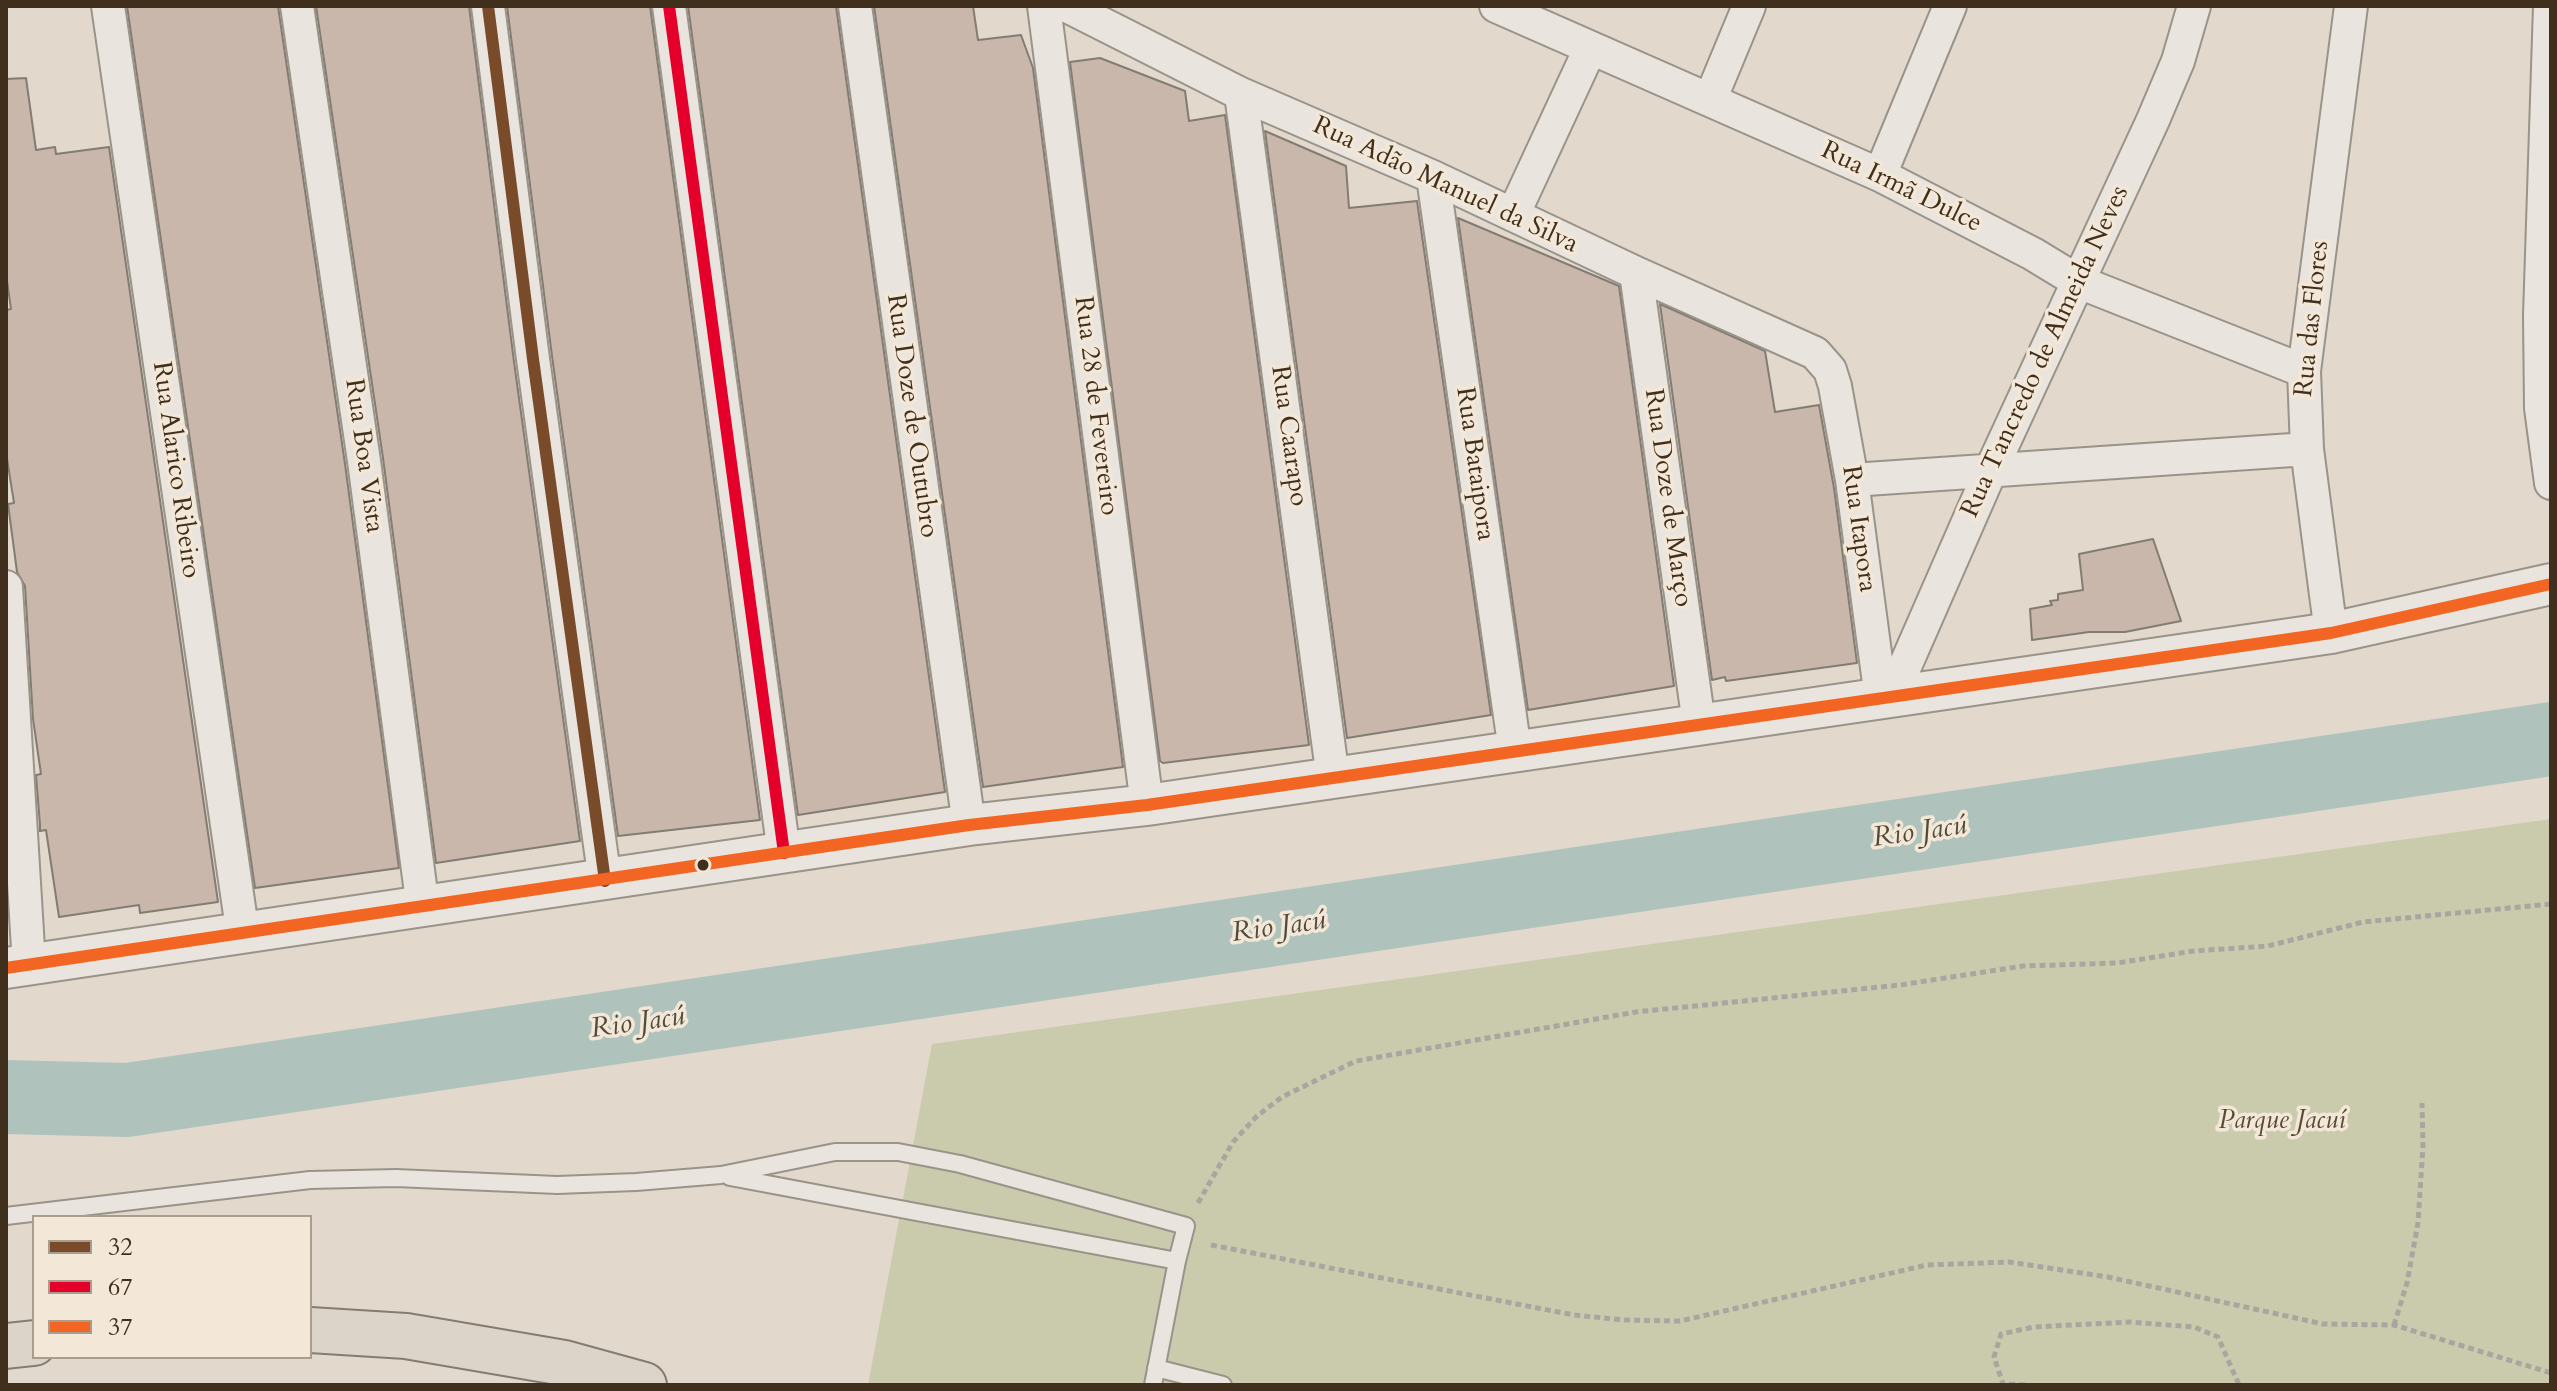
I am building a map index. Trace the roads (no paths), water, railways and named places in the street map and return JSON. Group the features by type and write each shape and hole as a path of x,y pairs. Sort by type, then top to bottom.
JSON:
{"highway":[{"path":"312,1330 406,1336 564,1363 644,1385"},
{"path":"6,1346 32,1343"}],"street":[{"name":"Rua Alarico Ribeiro","path":"108,6 243,935"},
{"name":"Rua Boa Vista","path":"297,6 358,418 423,908"},
{"path":"488,6 605,881"},
{"path":"669,6 710,289 784,853"},
{"name":"Rua Doze de Outubro","path":"855,6 969,825"},
{"name":"Rua 28 de Fevereiro","path":"1044,6 1147,805"},
{"name":"Rua Adão Manuel da Silva","path":"1067,6 1241,94 1433,177 1636,273 1806,348 1825,362"},
{"name":"Rua Irmã Dulce","path":"1496,6 1542,16 1590,49 1880,175 2033,254 2079,282 2304,371"},
{"path":"1710,100 1749,6"},
{"path":"1880,175 1950,6"},
{"name":"Rua Tancredo de Almeida Neves","path":"1886,697 2178,61 2194,6"},
{"name":"Rua das Flores","path":"2331,633 2307,449 2304,371 2351,6"},
{"path":"2550,6 2540,331 2541,408 2551,483"},
{"path":"1513,215 1590,49"},
{"name":"Rua Caarapo","path":"1241,94 1333,778"},
{"name":"Rua Bataipora","path":"1433,177 1515,751"},
{"name":"Rua Doze de Março","path":"1636,273 1699,724"},
{"name":"Rua Itapora","path":"1825,362 1835,386 1886,697"},
{"path":"1852,480 2307,449"},
{"path":"6,587 18,966 969,825 1147,805 2331,633 2551,584"}],"lane":[{"path":"6,1216 310,1180 396,1178 557,1185 721,1175 835,1152 898,1152 960,1164 1184,1233 1154,1377 1223,1385"},
{"path":"721,1175 1177,1261"}],"waterway":[{"name":"Rio Jacú","path":"6,1097 127,1100 2551,739"}],"park label":[{"name":"Parque Jacuí","path":"2282,1122"}]}
